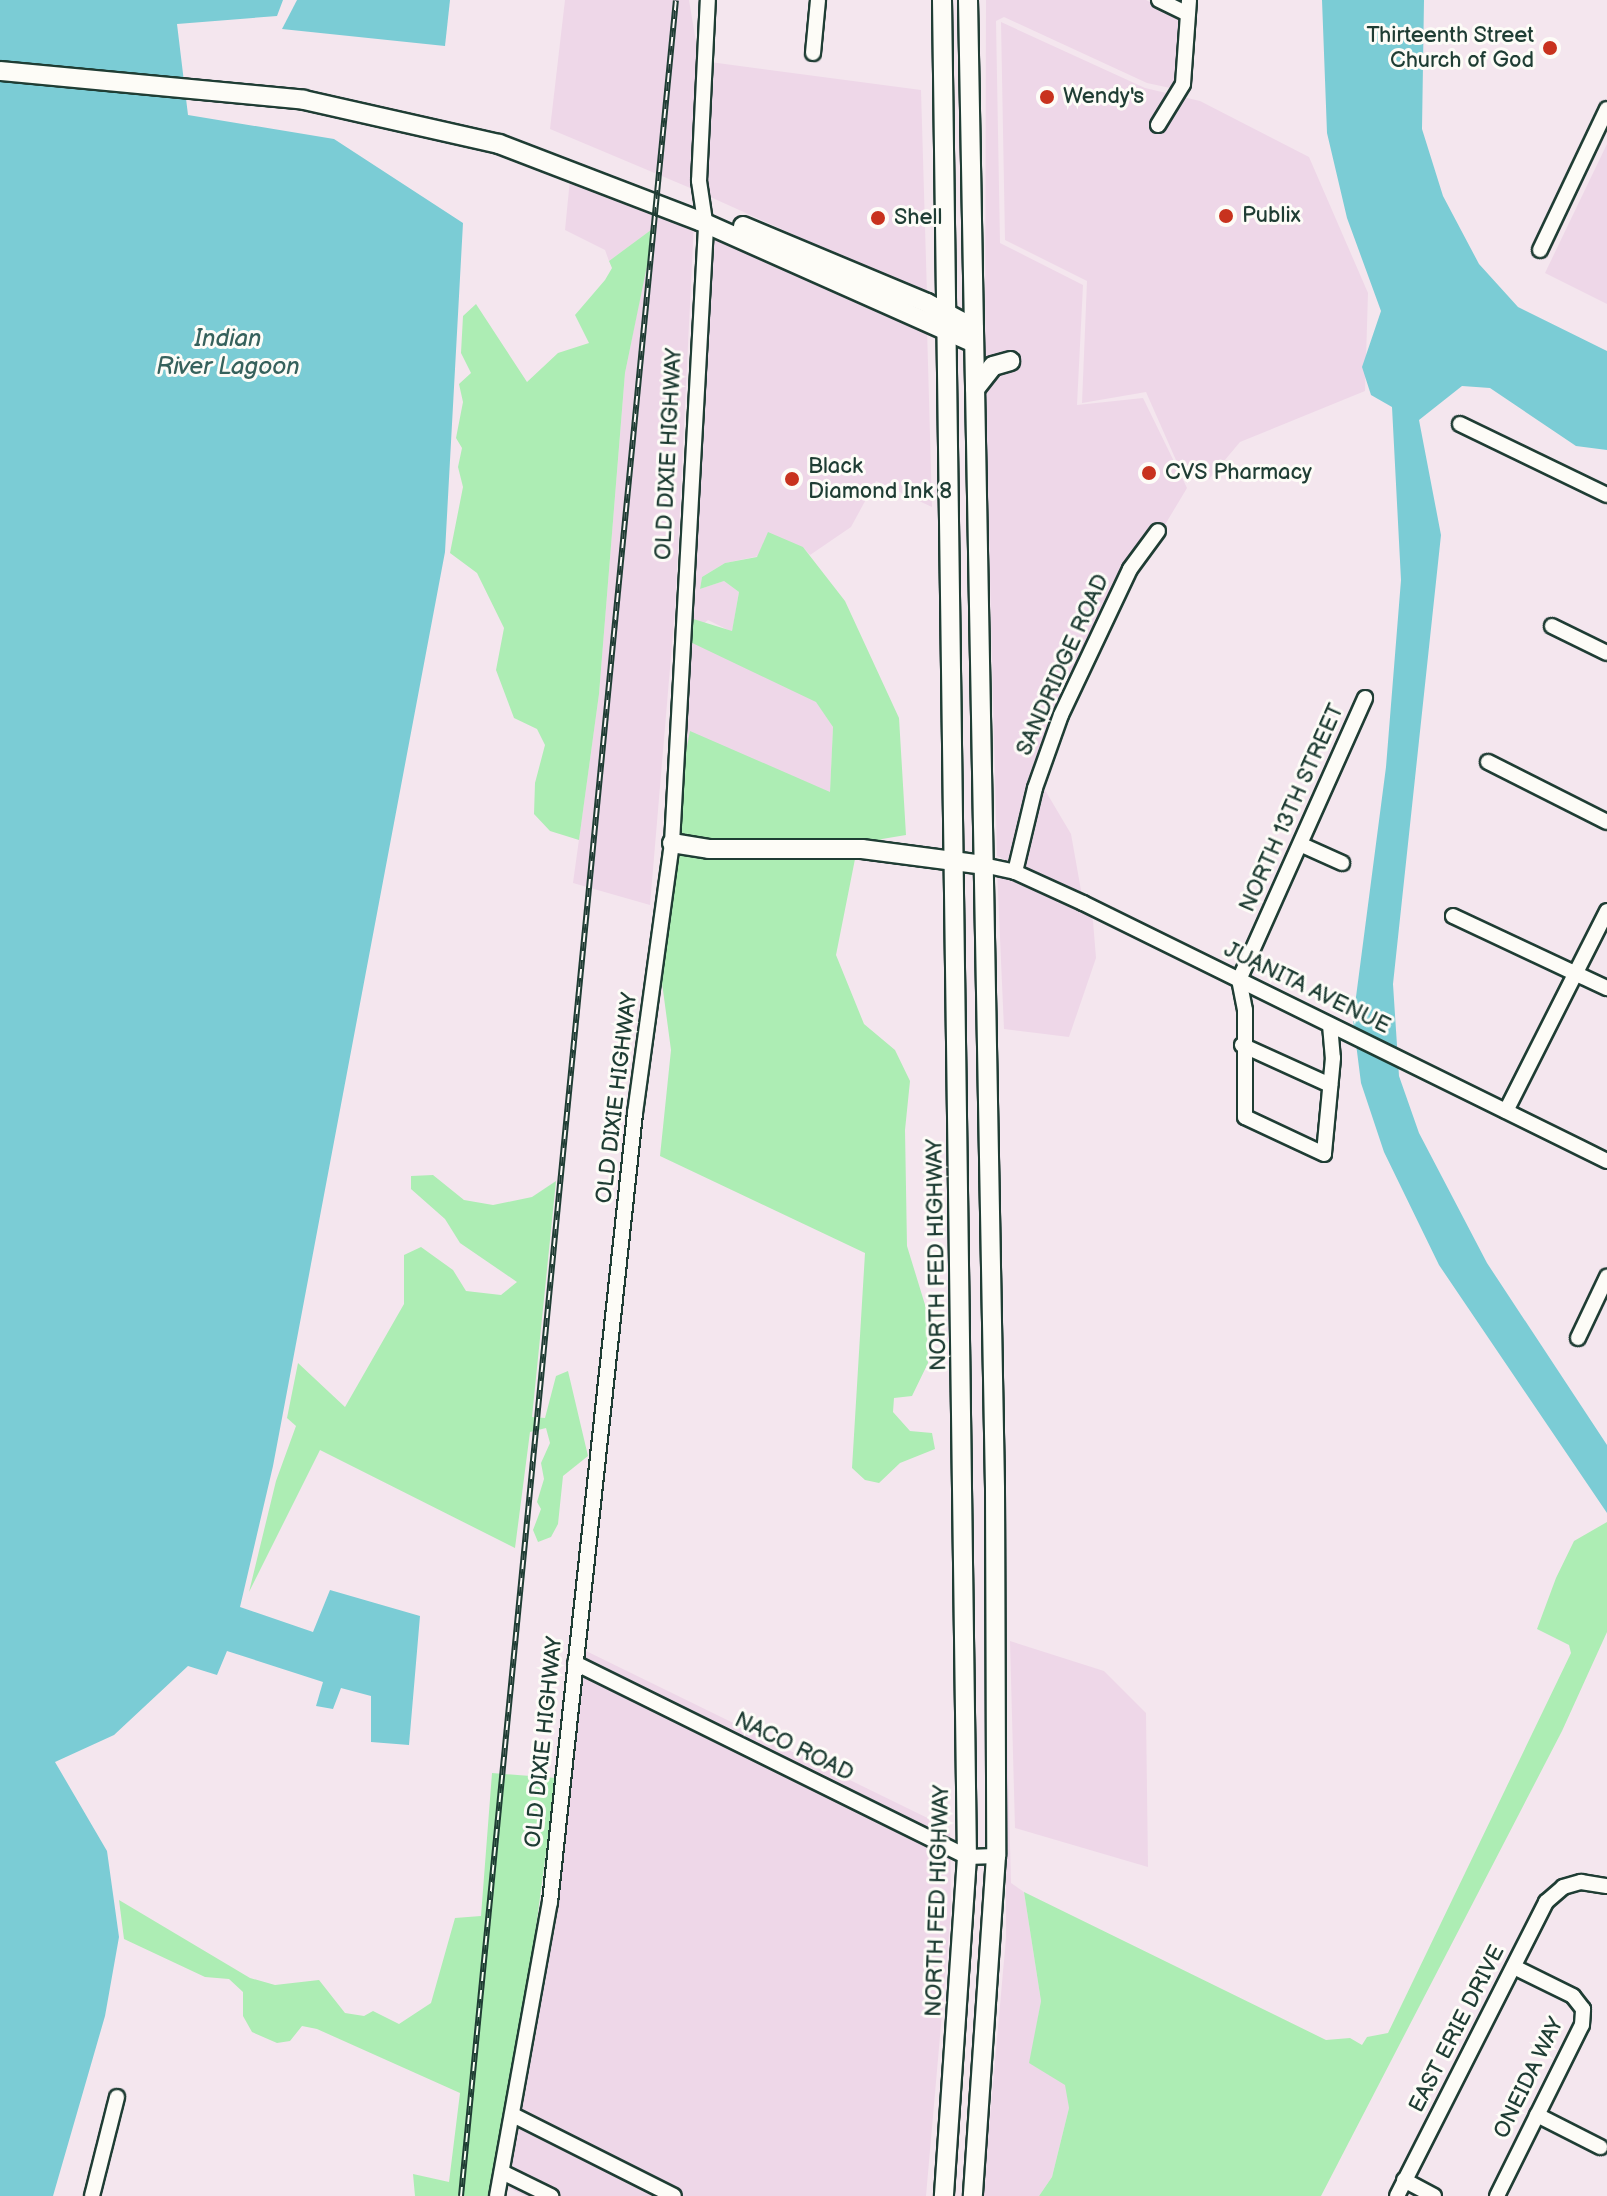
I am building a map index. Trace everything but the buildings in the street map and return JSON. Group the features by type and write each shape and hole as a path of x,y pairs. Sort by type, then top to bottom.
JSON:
{"main road":[{"name":"NORTH FED HIGHWAY","path":"942,0 964,1444 967,1857 944,2196"},
{"path":"968,0 995,1489 996,1856 973,2196"},
{"path":"0,71 304,100 519,148 699,208 974,336"},
{"path":"975,389 993,366 1010,361"},
{"path":"672,843 709,849 862,849 983,865"},
{"path":"964,1444 975,1475 995,1489"}],"street":[{"name":"OLD DIXIE HIGHWAY","path":"497,2196 550,1902 635,1113 672,843 706,228 699,181 708,0"},
{"path":"813,53 818,0"},
{"path":"1158,125 1183,84 1188,7 1159,0"},
{"path":"1540,250 1607,109"},
{"path":"1460,424 1607,495"},
{"name":"SANDRIDGE ROAD","path":"1015,872 1035,788 1061,715 1130,569 1158,531"},
{"path":"1552,626 1607,653"},
{"name":"NORTH 13TH STREET","path":"1239,980 1302,845 1365,698"},
{"path":"1488,762 1607,822"},
{"path":"1302,845 1342,863"},
{"name":"JUANITA AVENUE","path":"983,865 1015,872 1607,1161"},
{"path":"1506,1111 1607,911"},
{"path":"1453,916 1607,988"},
{"path":"1239,980 1245,1010 1242,1045 1245,1117 1324,1154 1330,1085 1330,1025"},
{"path":"1242,1045 1330,1085"},
{"path":"1578,1338 1607,1277"},
{"name":"NACO ROAD","path":"575,1663 967,1857 996,1856"},
{"name":"EAST ERIE DRIVE","path":"1397,2196 1546,1902 1563,1887 1581,1882 1607,1886"},
{"name":"ONEIDA WAY","path":"1497,2196 1582,2025 1583,2009 1573,1996 1514,1967"},
{"path":"92,2196 117,2097"},
{"path":"513,2115 674,2196"},
{"path":"1537,2115 1600,2147"},
{"path":"502,2172 551,2196"},
{"path":"1404,2180 1434,2196"}],"shaded area":[{"path":"565,0 689,0 699,60 695,190 550,129"},
{"path":"986,0 1146,0 1183,18 1175,89 1147,83 1004,17 996,21 1000,243 1083,285 1077,405 1143,398 1187,488 1163,528 1157,524 1125,567 1100,617 1013,864 997,856 985,380 1002,364 1019,361 1019,351 985,361"},
{"path":"1001,22 1145,88 1200,101 1309,157 1368,293 1365,391 1240,442 1209,479 1179,467 1146,392 1082,403 1087,281 1005,240"},
{"path":"710,62 921,90 927,295 706,195"},
{"path":"1607,144 1607,304 1545,273"},
{"path":"571,169 694,223 675,609 650,905 573,883 599,694 625,373 654,228 609,261 605,250 565,230"},
{"path":"705,228 927,328 932,507 876,481 851,527 810,555 803,547 725,563 702,577 700,589 724,581 739,592 732,632 708,620 686,639 816,701 833,727 830,793 667,848"},
{"path":"1042,785 1071,834 1082,896 1022,868"},
{"path":"997,869 1090,914 1093,921 1096,958 1069,1037 1004,1029"},
{"path":"1010,1641 1104,1671 1146,1713 1148,1867 1015,1828"},
{"path":"582,1649 950,1829 951,1911 926,2196 526,2196 505,2186 545,1973"},
{"path":"1006,1693 1011,1883 1024,1892 1041,2001 1030,2063 1066,2085 1069,2108 1052,2177 1039,2196 983,2196 1006,1938"}],"green space":[{"path":"655,227 625,373 599,694 579,840 550,831 534,814 535,783 545,745 537,729 514,718 496,670 504,628 477,573 450,553 463,487 458,467 462,448 456,438 463,402 459,384 471,373 461,353 463,316 476,304 527,382 558,353 589,343 575,315 605,280 612,268 609,261"},
{"path":"768,532 803,547 845,601 899,718 906,835 882,839 855,859 836,955 864,1024 895,1050 910,1081 905,1130 907,1246 926,1308 928,1363 912,1396 894,1398 893,1412 910,1431 932,1433 935,1449 900,1463 879,1483 865,1480 852,1468 865,1253 660,1156 671,1050 658,953 667,848 690,731 830,792 833,727 816,702 686,640 687,617 732,631 739,592 724,581 700,589 702,577 725,563 757,557"},
{"path":"433,1175 464,1200 493,1205 532,1197 556,1181 532,1417 545,1418 556,1376 568,1371 588,1456 563,1476 558,1524 551,1537 538,1542 533,1530 541,1509 537,1502 544,1479 541,1463 550,1443 546,1428 530,1432 515,1548 320,1450 249,1592 276,1481 296,1426 287,1418 298,1363 345,1407 404,1304 404,1255 421,1247 453,1270 466,1291 501,1295 517,1282 460,1243 445,1219 411,1189 411,1176"},
{"path":"1607,1522 1607,1632 1562,1731 1321,2196 1039,2196 1052,2177 1069,2108 1065,2085 1029,2063 1041,2001 1024,1892 1326,2040 1350,2038 1362,2045 1367,2037 1388,2033 1571,1653 1569,1645 1537,1629 1556,1578 1574,1541"},
{"path":"492,1773 556,1778 518,2062 492,2196 415,2196 413,2174 449,2182 460,2093 317,2029 302,2026 290,2041 277,2043 252,2032 243,2016 243,1992 229,1979 205,1977 124,1939 119,1900 250,1978 275,1985 319,1980 345,2013 364,2016 373,2011 399,2024 431,2003 455,1918 481,1916"}],"water":[{"name":"Indian River Lagoon","path":"0,0 283,0 277,16 177,24 188,115 334,139 463,223 445,552 273,1466 240,1607 313,1632 330,1590 420,1616 409,1745 371,1742 371,1696 341,1688 333,1709 316,1706 323,1682 227,1651 217,1675 188,1666 114,1735 55,1762 107,1851 119,1937 105,2016 53,2196 0,2196"},
{"path":"297,0 450,0 445,46 282,29"},
{"path":"1322,0 1424,0 1422,129 1443,196 1479,264 1518,307 1607,351 1607,450 1576,446 1490,388 1462,386 1419,420 1441,535 1393,984 1399,1076 1419,1133 1487,1263 1607,1445 1607,1513 1439,1265 1384,1152 1361,1083 1353,1020 1386,767 1401,580 1392,407 1371,395 1362,367 1381,311 1347,218 1327,133"}],"railway":[{"path":"461,2196 676,0"}],"place":[{"name":"Thirteenth Street Church of God","path":"1550,48"},
{"name":"Wendy's","path":"1047,97"},
{"name":"Publix","path":"1226,216"},
{"name":"Shell","path":"878,218"},
{"name":"CVS Pharmacy","path":"1149,473"},
{"name":"Black Diamond Ink 8","path":"792,479"}]}
